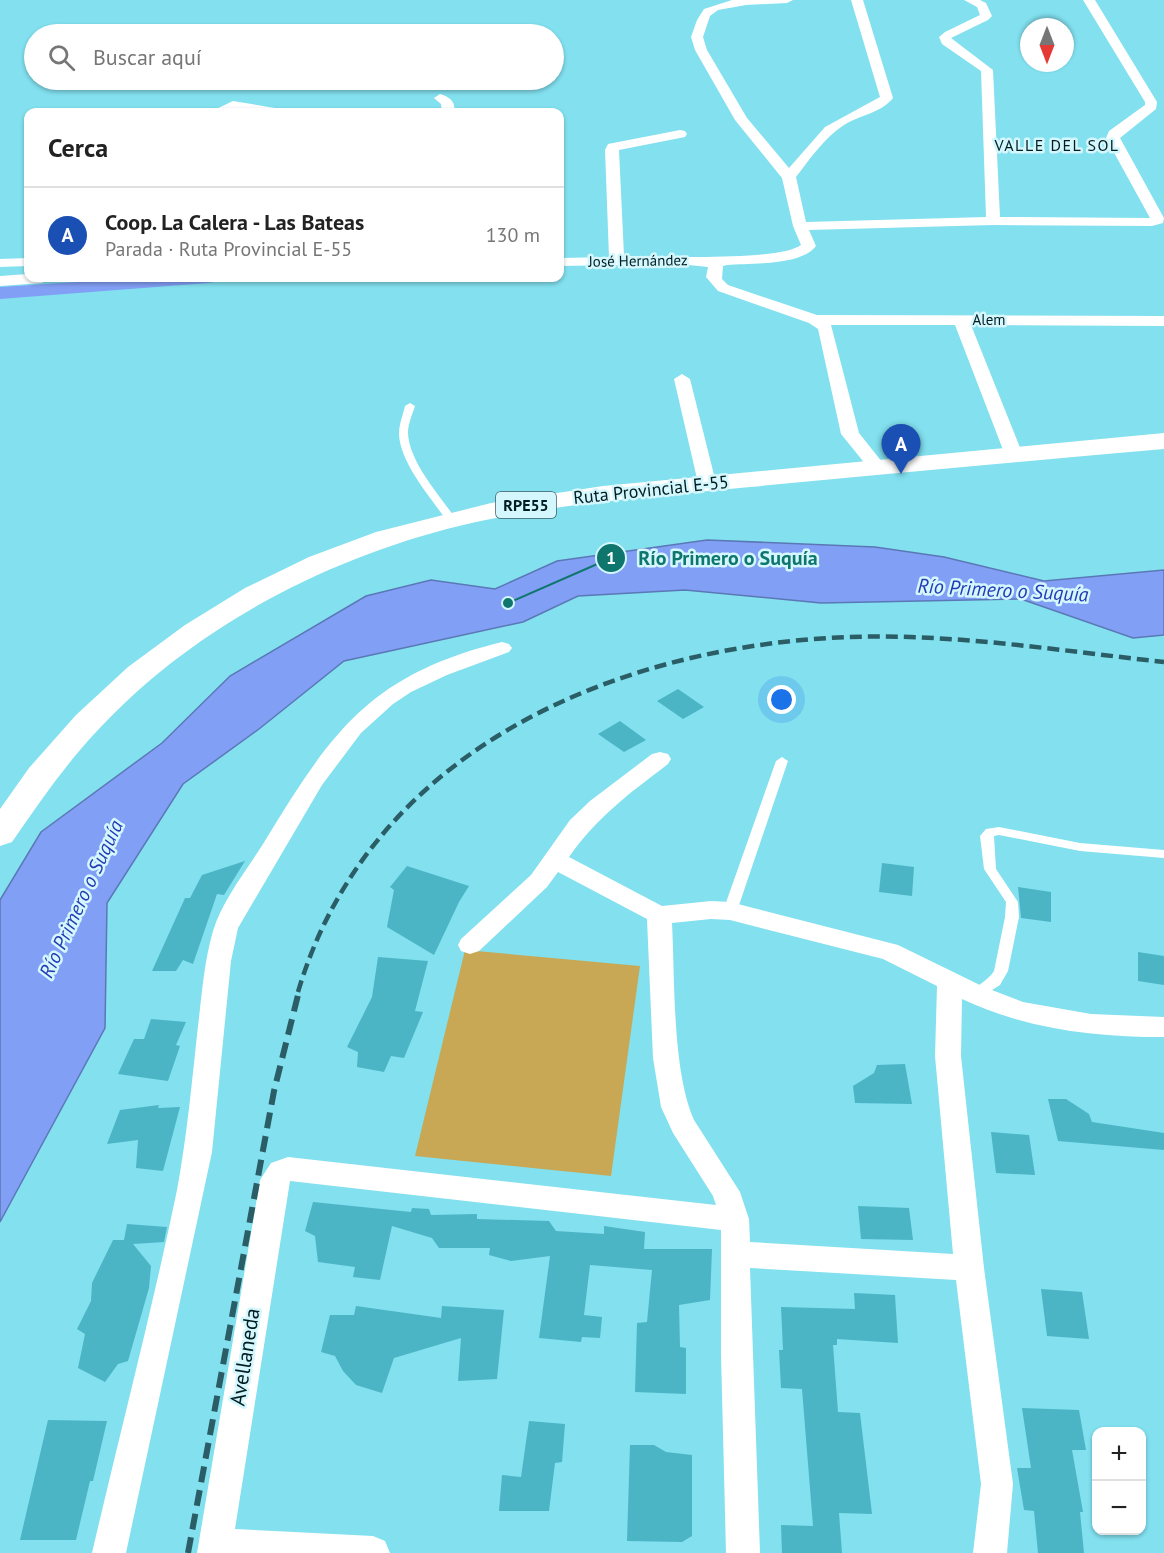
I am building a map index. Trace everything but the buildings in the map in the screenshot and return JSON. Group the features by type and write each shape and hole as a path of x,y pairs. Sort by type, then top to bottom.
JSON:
{"main road":[{"name":"Ruta Provincial E-55","path":"0,834 34,785 80,729 133,678 196,630 259,591 321,562 389,537 452,519 562,499 707,483 1164,441"}],"street":[{"path":"787,0 726,4 714,7 707,11 697,37 701,50 741,120 789,177 800,226 993,221 1152,222 1158,219 1113,138 1114,134 1152,106 1151,102 1089,0"},
{"path":"789,177 838,123 881,104 887,98 857,0"},
{"path":"970,0 982,5 986,16 945,38 946,42 987,70 993,221"},
{"path":"440,98 446,101 449,108"},
{"path":"226,108 233,105 251,108"},
{"path":"617,262 613,147 680,134"},
{"name":"José Hernández","path":"564,262 679,260 717,263 731,259 795,255 806,251 809,246 800,226"},
{"path":"0,263 24,262"},
{"name":"Alem","path":"717,263 712,272 714,280 723,288 815,320 1164,321"},
{"path":"0,281 24,279"},
{"path":"815,320 825,327 828,334 850,434 877,467"},
{"path":"961,320 1014,455"},
{"path":"682,379 707,483"},
{"path":"109,1553 194,1173 218,961 226,928 234,911 326,760 356,724 372,709 404,687 426,676 502,648"},
{"path":"470,945 539,881 579,826 598,806 660,759"},
{"path":"554,859 659,915 711,910 730,911 889,951 911,959 963,988 1050,1020 1116,1028 1164,1027"},
{"path":"659,915 666,1058 675,1107 683,1125 726,1192 735,1218 736,1354 743,1553"},
{"path":"963,988 948,1056 969,1268 996,1465 996,1493 990,1553"},
{"name":"Avellaneda","path":"215,1549 274,1180 281,1172 288,1169 735,1218"},
{"path":"736,1254 969,1268"},
{"path":"215,1549 373,1553"}],"lane":[{"path":"410,406 405,421 404,436 410,457 452,519"},
{"path":"730,911 782,761"},
{"path":"963,988 995,981 1002,971 1012,917 1012,902 990,869 986,836 990,832 999,831 1080,847 1164,854"}],"shaded area":[{"path":"465,950 640,966 611,1176 415,1156"}],"water":[{"path":"707,540 875,547 944,557 1044,581 1164,570 1164,635 1133,638 1021,599 821,603 685,590 578,596 523,622 344,661 259,729 183,784 107,903 105,1028 0,1222 0,900 41,832 162,743 230,676 366,596 431,580 495,589 557,561"}],"waterway":[{"path":"0,293 153,282"}],"railway":[{"path":"298,992 331,910 378,840 436,781 503,732 578,694 659,666 743,648 828,638 954,639 1164,662"},
{"path":"188,1553 274,1091 299,991"}],"place":[{"name":"Coop. La Calera - Las Bateas","path":"901,474"},
{"name":"Río Primero o Suquía","path":"508,603"}],"district":[{"name":"VALLE DEL SOL","path":"1057,145"}]}
